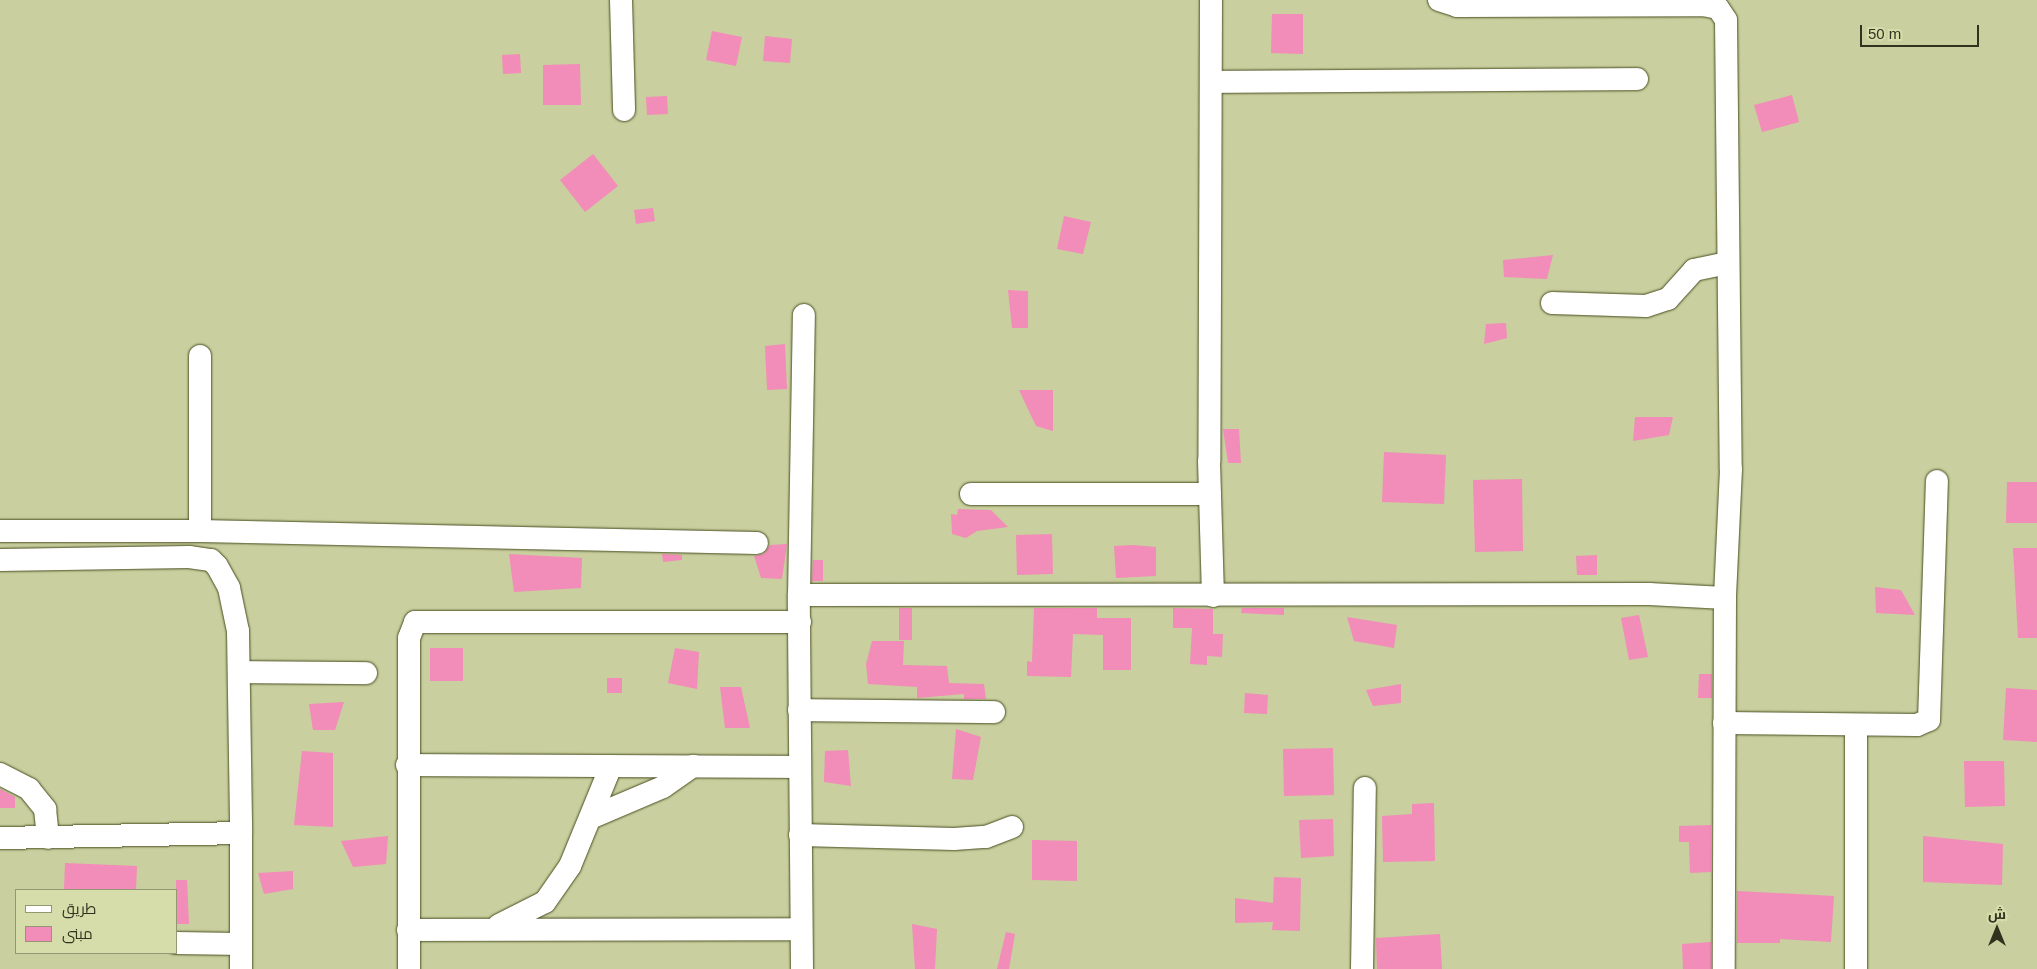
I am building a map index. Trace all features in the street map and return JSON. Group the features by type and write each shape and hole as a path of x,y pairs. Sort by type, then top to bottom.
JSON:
{"street":[{"path":"621,0 624,110"},
{"path":"1211,0 1210,494 1213,596"},
{"path":"1439,0 1456,6 1603,3 1703,5 1718,8 1726,20 1726,264 1731,470 1725,598 1724,969"},
{"path":"1212,82 1637,79"},
{"path":"1552,303 1646,306 1668,299 1694,270 1726,264"},
{"path":"802,969 799,595 804,315"},
{"path":"200,356 200,531"},
{"path":"1724,724 1917,725 1929,720 1936,480"},
{"path":"971,494 1210,494"},
{"path":"0,531 200,531 757,543"},
{"path":"0,560 211,560 229,588 240,672 241,969"},
{"path":"799,595 1649,594 1725,598"},
{"path":"409,969 407,765 409,638 415,622 800,622"},
{"path":"240,672 366,673"},
{"path":"799,710 994,712"},
{"path":"1856,724 1856,969"},
{"path":"407,765 799,767"},
{"path":"487,930 530,913 545,902 570,866 611,766"},
{"path":"590,818 662,787 693,766"},
{"path":"0,774 29,789 45,809 48,838"},
{"path":"1362,969 1365,788"},
{"path":"800,835 954,839 986,838 1012,827"},
{"path":"0,838 241,833"},
{"path":"408,930 801,929"},
{"path":"178,943 240,944"}],"building":[{"path":"1272,14 1303,14 1303,54 1271,53"},
{"path":"712,31 742,37 736,66 706,60"},
{"path":"765,36 792,39 790,63 763,61"},
{"path":"520,54 521,73 503,74 502,55"},
{"path":"580,64 581,105 543,105 543,65"},
{"path":"1792,95 1799,122 1762,132 1754,105"},
{"path":"667,96 668,114 647,115 646,97"},
{"path":"593,154 618,186 585,212 560,180"},
{"path":"653,208 655,221 636,224 634,210"},
{"path":"1064,216 1091,222 1083,254 1057,249"},
{"path":"1553,255 1547,279 1504,277 1503,260"},
{"path":"1008,290 1028,291 1028,328 1012,328"},
{"path":"1506,323 1507,338 1484,344 1486,324"},
{"path":"785,344 787,389 767,390 765,346"},
{"path":"1019,390 1053,390 1053,431 1036,426"},
{"path":"1635,417 1673,417 1669,435 1633,441"},
{"path":"1223,429 1239,429 1241,463 1228,463"},
{"path":"1384,452 1446,455 1444,504 1382,502"},
{"path":"1522,479 1523,551 1475,552 1473,480"},
{"path":"2007,482 2037,482 2037,523 2006,523"},
{"path":"958,509 991,510 1008,527 977,531 966,538 952,534 951,514 957,515"},
{"path":"1052,534 1053,574 1017,575 1016,535"},
{"path":"787,544 782,579 761,578 754,556 764,554 770,545"},
{"path":"1114,546 1156,547 1156,576 1116,578"},
{"path":"2013,548 2037,548 2037,638 2018,638"},
{"path":"509,554 582,558 581,588 514,592"},
{"path":"662,554 682,555 682,560 663,562"},
{"path":"1597,555 1597,575 1577,575 1576,556"},
{"path":"813,560 823,560 823,581 812,581"},
{"path":"1875,587 1901,590 1915,615 1876,613"},
{"path":"899,608 912,608 912,640 899,640"},
{"path":"1034,608 1097,608 1097,618 1131,618 1131,670 1103,670 1103,635 1073,634 1071,677 1027,676 1027,661 1032,662"},
{"path":"1173,608 1213,609 1213,634 1223,634 1222,657 1207,656 1207,665 1190,664 1192,628 1173,628"},
{"path":"1242,608 1284,608 1284,615 1241,613"},
{"path":"1639,615 1648,657 1629,660 1621,618"},
{"path":"1347,617 1397,625 1394,648 1354,641"},
{"path":"872,641 904,641 903,665 947,666 949,683 984,684 986,699 964,699 964,694 917,698 917,687 868,684 866,664"},
{"path":"430,648 463,648 463,681 430,681"},
{"path":"675,648 699,652 697,689 668,683"},
{"path":"1699,674 1712,674 1712,698 1698,698"},
{"path":"607,678 622,678 622,693 607,693"},
{"path":"1401,684 1401,703 1373,706 1366,690"},
{"path":"720,687 741,687 750,728 725,728"},
{"path":"2006,688 2037,690 2037,742 2003,740"},
{"path":"1245,693 1268,695 1267,714 1244,713"},
{"path":"344,702 335,730 313,730 309,704"},
{"path":"956,729 981,737 973,780 952,779"},
{"path":"1333,748 1334,795 1284,796 1283,749"},
{"path":"848,750 851,786 824,782 825,751"},
{"path":"302,751 333,753 333,827 294,825"},
{"path":"1964,761 2004,761 2005,806 1965,807"},
{"path":"0,789 15,797 15,808 0,808"},
{"path":"1434,803 1435,861 1383,862 1382,816 1412,814 1412,804"},
{"path":"1333,819 1334,856 1301,858 1299,820"},
{"path":"1711,825 1711,872 1690,873 1689,842 1679,842 1679,826"},
{"path":"388,836 386,864 353,867 341,841"},
{"path":"1923,836 2003,844 2002,885 1923,882"},
{"path":"1032,840 1077,841 1077,881 1032,880"},
{"path":"65,863 137,866 136,889 64,889"},
{"path":"293,871 293,889 264,894 258,873"},
{"path":"1274,877 1301,878 1300,931 1272,930 1273,922 1235,923 1235,898 1273,903"},
{"path":"176,880 187,880 189,924 178,924 178,889 176,889"},
{"path":"1737,891 1834,896 1831,942 1780,939 1780,943 1737,943"},
{"path":"912,924 937,929 935,969 915,969"},
{"path":"1006,932 1015,934 1009,969 997,969"},
{"path":"1440,934 1442,969 1377,969 1376,938"},
{"path":"1711,942 1711,969 1683,969 1682,944"}]}
